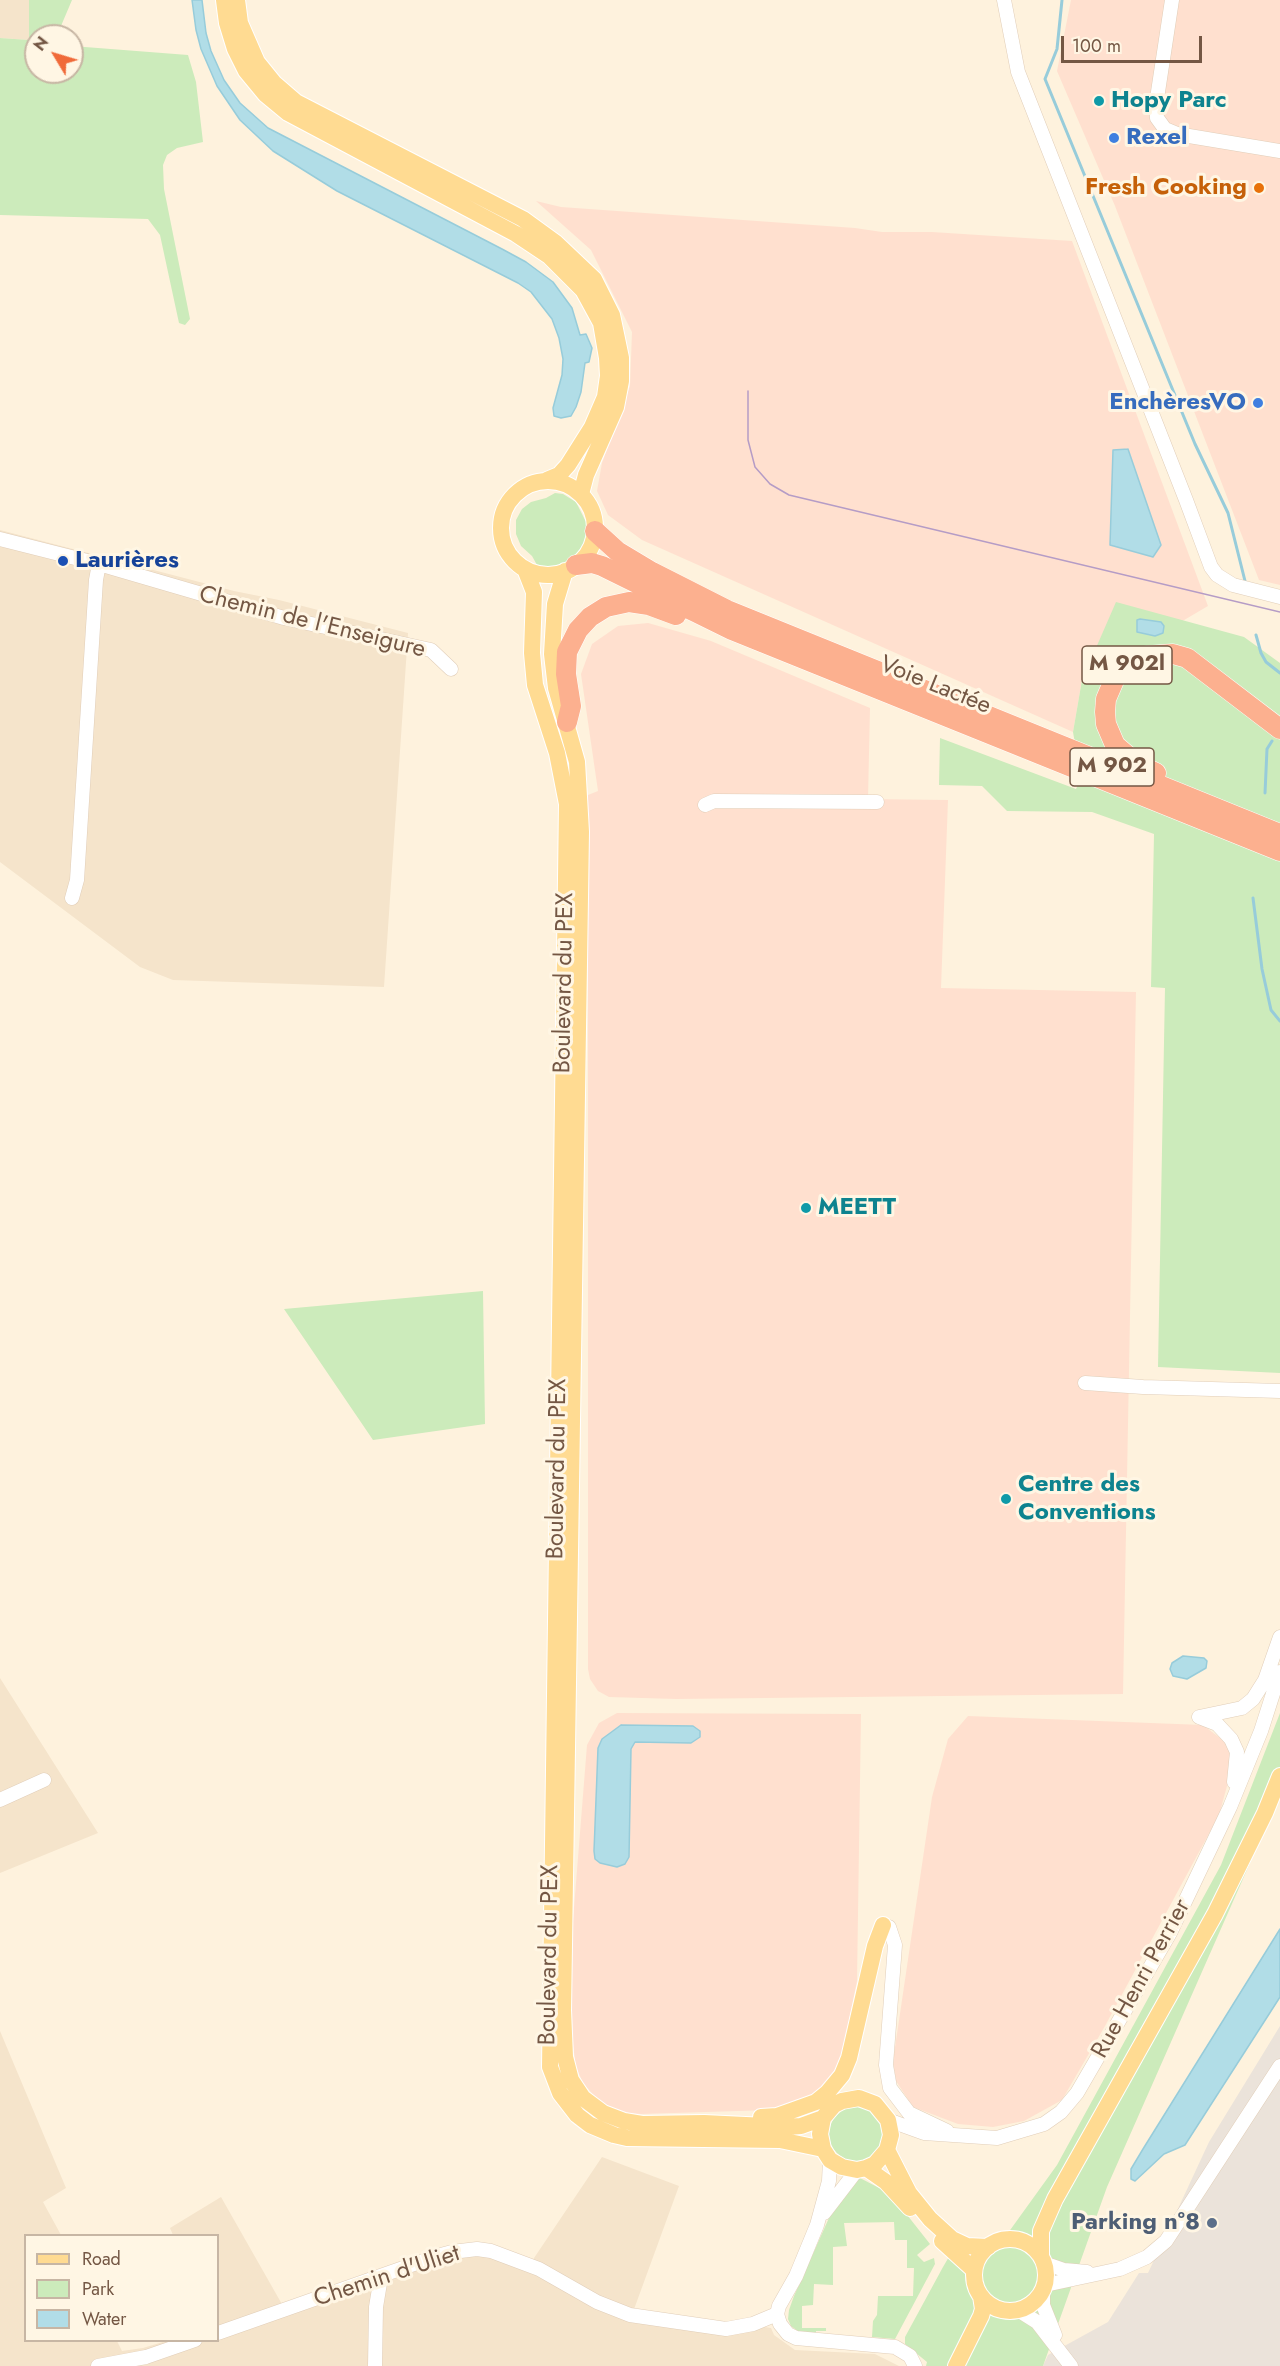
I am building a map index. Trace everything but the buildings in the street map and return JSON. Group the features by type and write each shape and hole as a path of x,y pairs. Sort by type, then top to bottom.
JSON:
{"highway":[{"name":"Voie Lactée","path":"595,531 617,551 652,572 716,604 791,637 947,719 1163,802 1280,851"},
{"name":"Voie Lactée","path":"570,568 592,563 602,566 732,630 796,657 945,698 1280,834"},
{"path":"567,722 571,706 566,674 567,652 578,630 606,607 629,602 649,605 738,640 796,657"},
{"name":"M 902l","path":"1187,797 1185,788 1137,764 1115,746 1106,724 1106,699 1115,678 1123,668 1134,660 1157,653 1187,658 1280,729"}],"main road":[{"path":"224,0 232,40 246,71 265,94 288,113 516,234 549,256 583,290 601,323 608,358 605,397 592,427 568,465 559,475 527,485 515,494 506,505 501,519 501,534 505,548 513,560 525,569 545,574 570,568 585,556 592,544 595,531 594,517 581,494 571,486 547,480"},
{"path":"237,0 240,23 257,62 274,83 296,102 523,219 556,243 594,279 612,315 621,358 621,381 616,406 586,475 581,494"},
{"name":"Boulevard du PEX","path":"570,568 555,604 552,654 556,688 577,762 581,832 564,2049 567,2068 577,2089 593,2107 624,2121 642,2124 704,2123 787,2127 801,2126 823,2118"},
{"name":"Boulevard du PEX","path":"525,569 534,592 532,653 535,685 557,753 567,804 550,2067 553,2080 560,2093 578,2115 590,2125 614,2135 627,2138 780,2140 827,2154"},
{"path":"960,2359 990,2322 1037,2299 1044,2287 1046,2275 1041,2231 1055,2199 1215,1914 1265,1813 1280,1776"},
{"path":"704,2123 777,2116 816,2102 827,2093 842,2074 849,2058 875,1946 886,1926"},
{"path":"862,2169 875,2164 887,2150 891,2135 888,2120 875,2104 859,2098 834,2105 823,2118 819,2134 827,2154 842,2167 862,2169 886,2182 936,2236 974,2270"},
{"path":"887,2150 909,2193 943,2232 967,2246 988,2247"},
{"path":"1013,2311 988,2304 981,2296 976,2288 974,2270 977,2261 995,2242 1012,2239 1034,2226 1055,2199"},
{"path":"1012,2239 1029,2244 1043,2260"},
{"path":"960,2359 981,2316 983,2308 981,2296"}],"street":[{"path":"1004,0 1018,72 1211,567 1226,582 1280,597"},
{"path":"1172,0 1155,105 1157,118 1165,129 1177,134 1280,151"},
{"name":"Chemin de l'Enseigure","path":"0,539 99,564 284,618 431,650 450,669"},
{"path":"72,898 77,880 96,580 99,564"},
{"path":"705,805 714,801 877,802"},
{"path":"1085,1383 1280,1391"},
{"path":"1221,1828 1232,1788 1237,1752 1224,1731 1216,1724 1199,1717 1242,1708 1253,1699 1265,1680 1280,1637"},
{"name":"Rue Henri Perrier","path":"888,2120 924,2133 997,2138 1044,2124 1061,2112 1077,2093 1170,1933 1221,1828 1261,1731 1280,1672"},
{"path":"0,1800 44,1780"},
{"path":"886,1926 895,1945 886,2065 890,2088 909,2113 951,2134"},
{"path":"1068,2361 1042,2305 1044,2287 1135,2264 1166,2241 1280,2066"},
{"path":"827,2154 829,2181 816,2225 796,2276 777,2313 783,2329 796,2338 895,2347 910,2356 915,2366"},
{"path":"816,2225 862,2169"},
{"name":"Chemin d'Uliet","path":"219,2333 452,2252 477,2249 491,2251 532,2266 597,2302 630,2315 726,2330 753,2324 777,2313"},
{"path":"1043,2260 1064,2270 1095,2273"},
{"path":"375,2366 376,2307 381,2277"},
{"path":"1013,2311 1037,2322 1068,2361"},
{"path":"98,2366 146,2356 189,2342"}],"shaded area":[{"path":"0,0 29,0 29,24 24,24 24,40 0,38"},
{"path":"1071,0 1280,0 1280,585 1259,580 1115,206 1057,71"},
{"path":"536,201 561,207 855,228 882,232 932,232 1072,241 1208,606 1082,680 1073,732 642,540 608,515 597,491 602,463 630,386 632,332 591,250"},
{"path":"0,530 234,591 279,600 408,633 384,987 173,980 140,967 0,862"},
{"path":"648,623 711,641 870,708 868,799 948,800 941,988 1136,992 1123,1694 676,1699 609,1697 598,1691 590,1679 588,1669 588,795 598,791 581,674 592,644 618,626"},
{"path":"0,1678 98,1833 0,1873"},
{"path":"617,1713 861,1714 857,1981 841,2060 828,2081 806,2100 771,2110 626,2113 609,2107 597,2099 583,2083 576,2067 572,2038 572,1933 587,1745 599,1723"},
{"path":"968,1716 1203,1725 1229,1745 1232,1768 1219,1815 1105,2026 1062,2100 1024,2121 993,2127 958,2124 913,2107 896,2081 893,2061 932,1797 948,1739"},
{"path":"1280,2026 1280,2366 1043,2366 1048,2355 1108,2322 1139,2273 1148,2273 1209,2142"},
{"path":"0,2031 66,2188 43,2202 60,2234 24,2234 24,2342 118,2342 122,2351 163,2342 219,2342 219,2234 173,2234 170,2228 221,2197 283,2306 452,2246 532,2261 602,2157 679,2186 633,2312 687,2321 740,2323 771,2328 774,2335 795,2350 875,2354 899,2366 0,2366"}],"green space":[{"path":"29,0 72,0 62,24 29,24"},
{"path":"0,38 24,40 24,84 84,84 84,47 188,55 196,82 203,142 177,148 167,155 163,165 164,189 190,319 185,325 179,323 160,235 148,219 0,215"},
{"path":"555,493 563,494 576,502 587,524 587,535 583,548 575,558 563,566 549,568 537,565 532,556 521,546 516,534 516,520 522,509 531,502"},
{"path":"1116,602 1244,637 1280,663 1280,1373 1158,1367 1165,988 1151,987 1154,834 1092,812 1007,811 982,786 939,785 940,738 1076,789 1081,778 1073,732 1082,680"},
{"path":"483,1291 485,1424 373,1440 284,1309"},
{"path":"1280,1713 1280,1795 1107,2187 1043,2366 926,2366 927,2362 905,2344 905,2337 960,2238 975,2241 1008,2233 1057,2165 1221,1865"},
{"path":"856,2107 866,2109 875,2115 881,2124 883,2134 881,2144 875,2153 866,2159 856,2161 846,2159 837,2153 831,2144 829,2134 831,2124 837,2115 846,2109"},
{"path":"860,2178 885,2191 904,2211 930,2244 917,2255 924,2262 934,2258 935,2264 895,2339 872,2337 878,2296 913,2296 914,2268 907,2268 907,2240 895,2240 894,2222 844,2223 847,2246 833,2247 833,2285 814,2284 813,2305 802,2306 802,2328 826,2328 826,2331 816,2331 816,2334 799,2332 791,2326 788,2319 794,2296 833,2209 854,2180"}],"water":[{"path":"192,0 202,0 206,33 224,80 240,103 268,128 502,249 526,262 553,282 572,308 580,335 586,334 592,348 589,362 585,363 581,392 571,416 561,418 554,416 553,408 562,375 563,359 552,319 531,292 518,283 337,191 273,151 240,120 217,86 201,49"},
{"path":"1128,449 1161,545 1153,557 1110,545 1113,450"},
{"path":"1137,620 1161,622 1164,626 1163,633 1155,636 1137,632"},
{"path":"1183,1656 1204,1658 1207,1661 1206,1668 1187,1679 1173,1676 1170,1669 1172,1663"},
{"path":"621,1725 693,1726 700,1731 700,1737 691,1743 635,1742 631,1749 629,1857 625,1864 617,1867 600,1863 595,1859 594,1851 598,1748 602,1739"},
{"path":"1280,1929 1280,1997 1185,2145 1164,2154 1135,2181 1131,2179 1131,2169"}],"waterway":[{"path":"1062,0 1057,49 1045,79 1195,444 1228,513 1245,581"},
{"path":"1256,635 1266,662 1280,673"},
{"path":"1265,793 1267,749 1272,741"},
{"path":"1253,898 1262,969 1271,1010 1280,1021"}],"tram line":[{"path":"748,391 748,440 755,467 770,484 789,495 1280,612"}],"place":[{"name":"Hopy Parc","path":"1099,101"},
{"name":"Rexel","path":"1114,138"},
{"name":"Fresh Cooking","path":"1259,188"},
{"name":"EnchèresVO","path":"1258,403"},
{"name":"Laurières","path":"63,561"},
{"name":"MEETT","path":"806,1208"},
{"name":"Centre des Conventions","path":"1006,1499"},
{"name":"Parking n°8","path":"1212,2223"}]}
